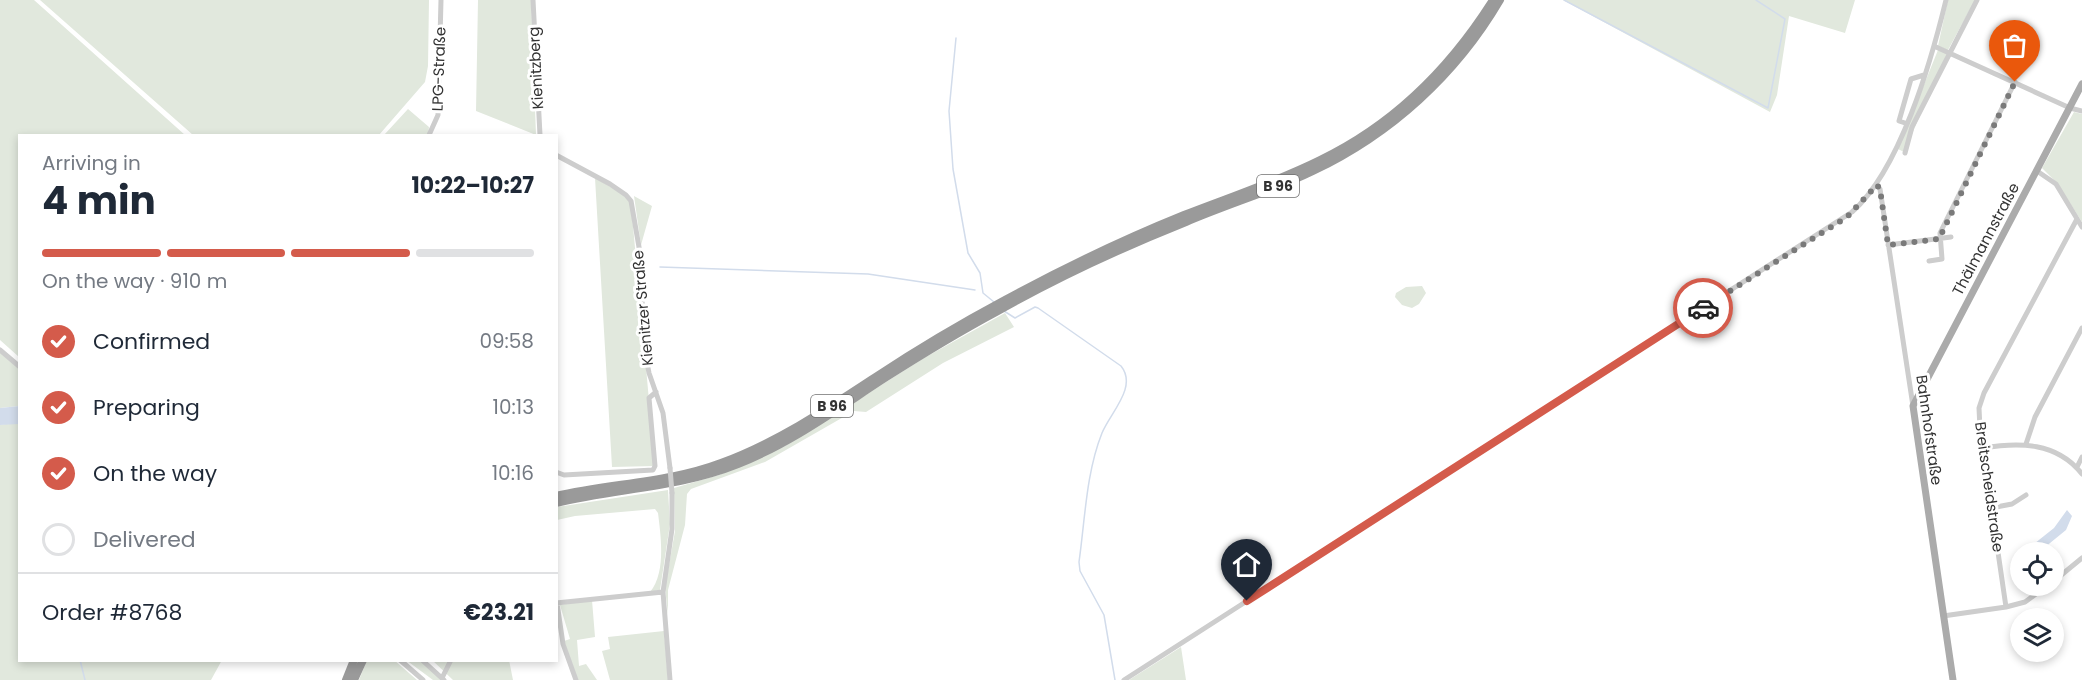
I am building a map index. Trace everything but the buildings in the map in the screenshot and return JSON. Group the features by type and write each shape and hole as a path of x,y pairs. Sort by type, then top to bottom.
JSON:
{"highway":[{"name":"B 96","path":"558,496 680,476 743,455 792,430 927,344 1125,240 1303,169 1350,144 1390,117 1432,79 1471,34 1493,0"},
{"name":"B 96","path":"1005,303 1129,246 1297,178 1354,149 1393,123 1430,91 1474,39 1500,0"},
{"name":"B 96","path":"558,503 681,483 741,463 795,436 994,309"},
{"path":"346,680 358,663"},
{"path":"355,680 358,663"}],"main road":[{"name":"Thälmannstraße","path":"1913,406 2082,84"},
{"name":"Bahnhofstraße","path":"1913,406 1953,680"}],"street":[{"name":"LPG-Straße","path":"429,134 438,115 441,0"},
{"name":"Kienitzberg","path":"533,0 540,134"},
{"path":"1124,680 1552,403 1831,227 1857,208 1877,185 1905,123 1936,47 1946,0"},
{"path":"1905,153 1909,134 1977,0"},
{"path":"1936,47 2070,108 2082,111"},
{"path":"1905,123 1899,121 1907,84 1911,79 1924,75"},
{"path":"1929,261 1942,259 1939,239 2015,82"},
{"name":"Kienitzer Straße","path":"558,156 610,184 631,201 639,247 645,352 665,421 670,468 672,529 663,592 670,680"},
{"path":"2037,171 2056,184 2082,227"},
{"name":"Bahnhofstraße","path":"1877,185 1880,189 1913,406"},
{"name":"Breitscheidstraße","path":"2007,607 1978,416 1982,397 2077,219"},
{"path":"1888,245 1951,237"},
{"path":"2026,444 2035,417 2082,328"},
{"path":"0,350 18,365"},
{"path":"558,473 564,475 653,470 655,466 649,398 656,392"},
{"path":"1983,448 2026,444 2054,452 2077,467 2082,474"},
{"path":"2077,467 2082,457"},
{"path":"1991,508 2012,504 2026,495"},
{"path":"2064,572 2082,558"},
{"path":"558,603 663,592"},
{"path":"1943,616 2007,607 2025,602 2033,596"},
{"path":"558,610 563,644 576,680"},
{"path":"402,662 423,680"},
{"path":"424,662 443,679 450,662"}],"shaded area":[{"path":"0,0 34,0 184,134 18,134 18,356 0,340"},
{"path":"40,0 429,0 428,66 425,82 380,134 192,134"},
{"path":"478,0 531,0 536,134 476,111"},
{"path":"1563,0 1855,0 1845,33 1789,16 1777,95 1770,112"},
{"path":"1948,0 1975,0 1948,50 1938,46"},
{"path":"1938,50 1947,54 1904,152 1898,149"},
{"path":"408,109 429,127 428,134 385,134"},
{"path":"2074,112 2082,114 2082,222 2058,184 2042,168"},
{"path":"595,178 625,195 631,204 655,466 612,467"},
{"path":"634,196 652,206 641,245"},
{"path":"1422,286 1426,293 1419,304 1412,308 1402,305 1395,297 1396,293 1406,287"},
{"path":"1005,313 1014,327 943,363 866,412 854,411 765,462 691,489 687,494 685,525 668,590 668,614 665,588 675,531 674,488 719,475 785,446 924,358"},
{"path":"0,352 18,368 18,406 0,408"},
{"path":"18,423 18,662 221,662 211,680 0,680 0,425"},
{"path":"668,490 670,524 660,590 650,592 658,575 661,554 658,513 655,509 575,516 558,520 558,507"},
{"path":"592,600 595,637 577,640 579,666 586,664 597,680 578,680 564,641 570,639 560,605"},
{"path":"664,631 668,680 610,680 602,651 610,649 608,637"},
{"path":"1181,647 1186,680 1129,680"},
{"path":"366,662 396,662 417,680 359,680"},
{"path":"409,662 421,662 443,680 433,680"},
{"path":"434,662 509,662 513,680 453,680"}],"water":[{"path":"18,406 18,424 0,425 0,408"},
{"path":"2067,510 2072,516 2066,530 2051,542 2036,542 2054,528"}],"waterway":[{"path":"1564,0 1768,108 1785,19 1756,0"},
{"path":"956,38 949,111 953,169 968,253 980,273 983,293 994,302"},
{"path":"660,267 868,274 975,290"},
{"path":"1004,311 1015,318 1035,307 1038,308 1121,366 1125,374 1125,391 1102,433 1092,464 1079,562 1080,571 1104,615 1115,680"},
{"path":"80,662 85,680"}],"way so far":[{"path":"1703,308 1847,217 1877,185 1880,189 1888,245 1939,239 1962,187 2015,82"}],"route":[{"path":"1247,601 1703,308"}]}
